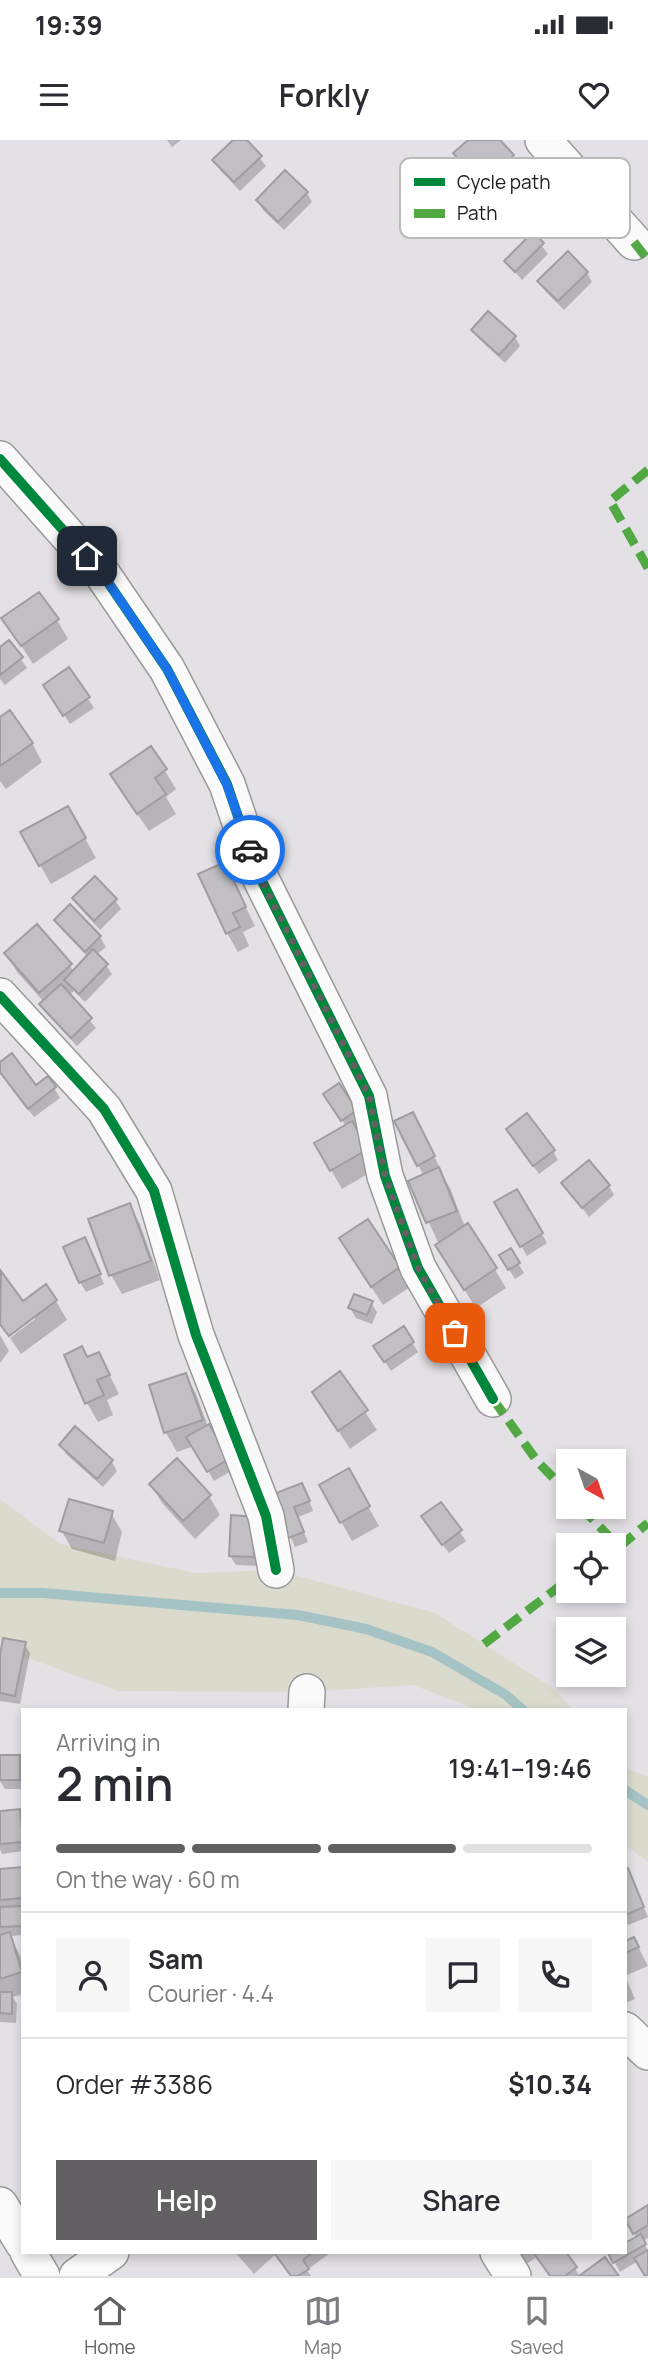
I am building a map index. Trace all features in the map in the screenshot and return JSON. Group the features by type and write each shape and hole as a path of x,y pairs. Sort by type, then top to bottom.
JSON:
{"street":[{"path":"543,140 559,158"},
{"path":"630,238 634,242"},
{"path":"0,459 103,575 167,669 227,785 255,867 369,1096 385,1176 418,1268 493,1399"},
{"path":"0,996 104,1109 154,1191 196,1335 267,1516 276,1570"},
{"path":"627,2032 648,2052"},
{"path":"0,2205 21,2240"},
{"path":"29,2254 42,2276"},
{"path":"77,2276 108,2254"},
{"path":"499,2254 513,2276"}],"shaded area":[{"path":"0,1499 60,1544 195,1573 276,1570 435,1613 553,1688 571,1708 472,1708 413,1685 307,1692 118,1691 28,1658 0,1641"},
{"path":"627,1768 648,1777 648,1862 627,1846"}],"building":[{"path":"233,140 247,140 262,156 234,182 212,160"},
{"path":"468,140 500,140 514,155 511,158 457,158 453,153"},
{"path":"285,170 308,192 278,222 256,200"},
{"path":"527,238 539,238 544,243 515,272 504,261"},
{"path":"568,251 588,272 558,301 537,281"},
{"path":"488,311 516,336 499,355 471,330"},
{"path":"39,592 59,619 21,646 1,618"},
{"path":"9,640 23,657 0,675 0,647"},
{"path":"69,667 90,697 63,716 43,685"},
{"path":"10,710 33,743 0,766 0,717"},
{"path":"151,746 167,769 155,778 166,794 137,814 110,774"},
{"path":"68,806 86,838 39,866 20,832"},
{"path":"225,862 246,907 233,913 240,927 226,934 198,874"},
{"path":"95,876 117,899 94,921 72,898"},
{"path":"70,904 101,936 85,952 54,920"},
{"path":"37,924 72,964 39,993 4,953"},
{"path":"93,949 108,964 79,994 64,980"},
{"path":"61,984 92,1018 71,1038 39,1004"},
{"path":"12,1053 36,1085 48,1076 56,1087 28,1109 0,1072 0,1062"},
{"path":"339,1083 357,1110 341,1121 323,1094"},
{"path":"413,1112 435,1156 417,1166 394,1121"},
{"path":"527,1113 555,1150 533,1166 506,1129"},
{"path":"352,1121 368,1149 330,1171 314,1143"},
{"path":"589,1160 610,1185 582,1208 561,1183"},
{"path":"439,1167 457,1211 426,1223 408,1181"},
{"path":"517,1189 543,1233 520,1247 494,1202"},
{"path":"130,1203 151,1261 109,1276 88,1219"},
{"path":"368,1219 400,1267 371,1287 339,1238"},
{"path":"468,1223 497,1268 464,1290 435,1245"},
{"path":"85,1237 101,1274 79,1283 63,1247"},
{"path":"511,1248 520,1263 508,1270 499,1255"},
{"path":"1,1271 23,1301 46,1284 57,1300 9,1336 0,1324"},
{"path":"354,1294 373,1301 367,1315 348,1308"},
{"path":"404,1326 414,1342 384,1362 373,1346"},
{"path":"82,1346 87,1357 99,1352 110,1375 97,1380 104,1395 85,1404 64,1355"},
{"path":"340,1371 368,1410 338,1431 312,1392"},
{"path":"186,1373 203,1420 164,1433 149,1385"},
{"path":"209,1424 229,1459 207,1472 186,1437"},
{"path":"75,1426 113,1460 97,1479 59,1445"},
{"path":"177,1458 211,1495 183,1521 149,1484"},
{"path":"349,1468 370,1506 340,1523 319,1485"},
{"path":"302,1483 310,1501 294,1507 304,1532 288,1538 271,1495"},
{"path":"69,1499 113,1511 104,1543 59,1531"},
{"path":"441,1502 462,1530 442,1545 421,1516"},
{"path":"231,1515 256,1517 254,1557 229,1556"},
{"path":"3,1638 26,1642 15,1696 0,1693"},
{"path":"0,1755 20,1755 20,1780 0,1780"},
{"path":"20,1809 21,1842 0,1844 0,1811"},
{"path":"21,1867 21,1898 0,1900 0,1869"},
{"path":"627,1869 644,1907 627,1914"},
{"path":"21,1906 21,1926 0,1927 0,1907"},
{"path":"10,1932 21,1972 0,1979 0,1935"},
{"path":"634,1937 639,1947 627,1952 627,1940"},
{"path":"0,1992 12,1992 12,2014 0,2013"},
{"path":"648,2205 648,2225 633,2234 627,2218"},
{"path":"641,2234 646,2244 613,2263 608,2254 627,2254 627,2242"},
{"path":"648,2250 648,2276 645,2276 634,2258"},
{"path":"275,2254 310,2254 303,2260 309,2269 298,2276 291,2276"},
{"path":"534,2254 567,2254 577,2267 565,2276 550,2276"},
{"path":"605,2257 619,2276 579,2276"}],"waterway":[{"path":"0,1593 43,1593 298,1615 366,1629 432,1652 506,1695 521,1708"},
{"path":"627,1791 648,1805"}],"marked path":[{"path":"634,242 648,260"},
{"path":"648,470 610,501 648,568"},
{"path":"493,1399 537,1461 556,1481"},
{"path":"592,1519 606,1533"},
{"path":"626,1541 648,1523"},
{"path":"484,1644 556,1589"}],"cycle path":[{"path":"0,459 103,575 167,669 227,784 255,867 369,1096 385,1176 418,1268 493,1399"},
{"path":"0,996 104,1109 154,1191 196,1335 266,1516 276,1570"}],"way so far":[{"path":"250,850 255,867 369,1096 385,1176 418,1268 455,1333"}],"route":[{"path":"87,556 167,669 227,785 250,850"}]}
